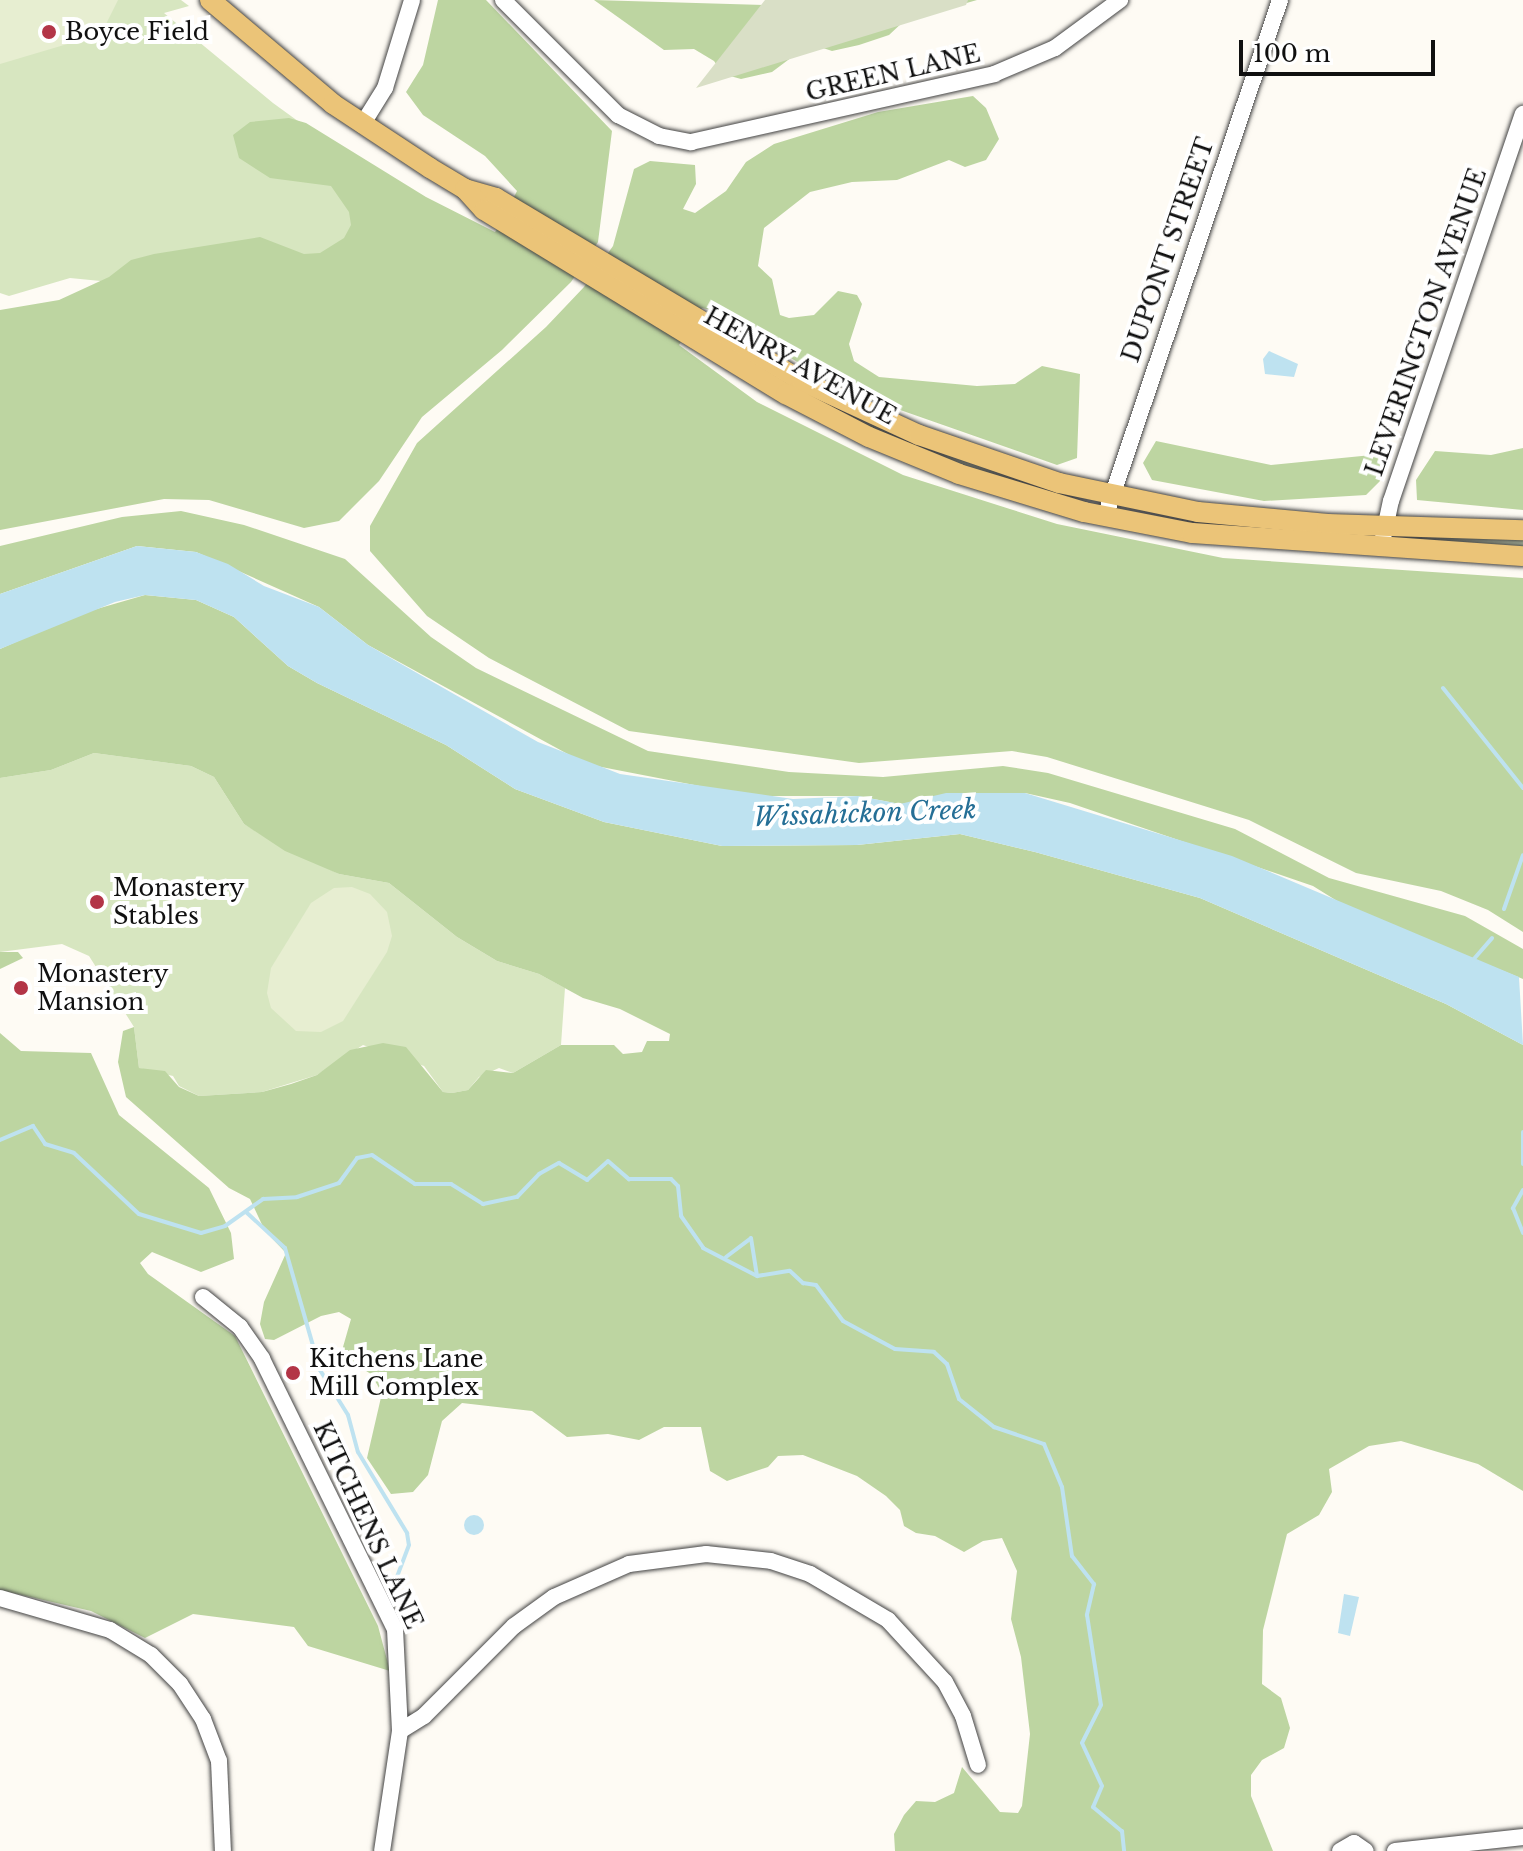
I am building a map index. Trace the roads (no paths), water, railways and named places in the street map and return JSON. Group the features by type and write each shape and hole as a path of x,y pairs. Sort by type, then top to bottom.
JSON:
{"main road":[{"name":"HENRY AVENUE","path":"210,0 362,125 706,336 828,417 904,453 1004,490 1105,517 1241,539 1523,556"},
{"name":"HENRY AVENUE","path":"706,336 919,435 1012,469 1111,496 1236,517 1523,530"}],"street":[{"path":"362,125 385,88 412,0"},
{"name":"GREEN LANE","path":"503,0 618,115 659,136 702,141 994,74 1055,48 1120,0"},
{"name":"DUPONT STREET","path":"1105,517 1280,0"},
{"name":"LEVERINGTON AVENUE","path":"1382,548 1385,526 1523,114"},
{"name":"KITCHENS LANE","path":"203,1297 240,1327 262,1359 391,1619 400,1655 400,1731 382,1851"},
{"path":"400,1731 424,1716 525,1616 554,1597 629,1564 706,1554 771,1561 810,1574 888,1620 950,1691 978,1765"},
{"path":"0,1598 110,1630 151,1655 180,1684 203,1719 219,1761 223,1851"},
{"path":"1395,1851 1523,1837"},
{"path":"1340,1851 1354,1843 1366,1851"}],"water":[{"path":"1269,351 1298,364 1294,377 1265,374 1263,359"},
{"name":"Wissahickon Creek","path":"137,546 196,552 228,564 264,586 319,607 368,645 538,742 620,774 793,799 858,796 900,804 946,793 1025,793 1232,856 1519,977 1523,1045 1446,1004 1200,898 1035,852 960,834 857,845 722,846 604,822 515,789 446,745 317,683 288,666 234,617 196,600 145,595 115,602 0,649 0,594"},
{"path":"474,1515 481,1518 484,1525 481,1532 474,1535 467,1532 464,1525 467,1518"},
{"path":"1344,1594 1359,1597 1350,1636 1338,1633"}],"waterway":[{"path":"1443,688 1523,788"},
{"path":"1504,909 1523,855"},
{"path":"1473,960 1492,938"},
{"name":"KITCHENS LANE","path":"0,1140 33,1126 45,1144 74,1153 139,1214 201,1233 225,1226 263,1199 297,1197 339,1183 357,1158 372,1155 415,1184 451,1184 483,1204 517,1197 539,1174 559,1163 587,1180 608,1161 629,1179 671,1179 678,1186 681,1216 703,1248 757,1276 790,1271 803,1283 816,1285 843,1321 895,1349 934,1352 947,1364 959,1399 994,1427 1044,1444 1062,1487 1072,1556 1094,1584 1087,1615 1101,1705 1082,1743 1102,1786 1093,1807 1122,1831 1124,1851"},
{"path":"1523,1132 1523,1164"},
{"path":"1523,1190 1513,1208 1523,1233"},
{"path":"246,1212 285,1248 320,1370 348,1415 358,1452 407,1533 409,1545 392,1590"},
{"name":"KITCHENS LANE","path":"726,1257 751,1238 757,1276"}],"place":[{"name":"Boyce Field","path":"49,32"},
{"name":"Monastery Stables","path":"97,902"},
{"name":"Monastery Mansion","path":"21,988"},
{"name":"Kitchens Lane Mill Complex","path":"293,1373"}]}
